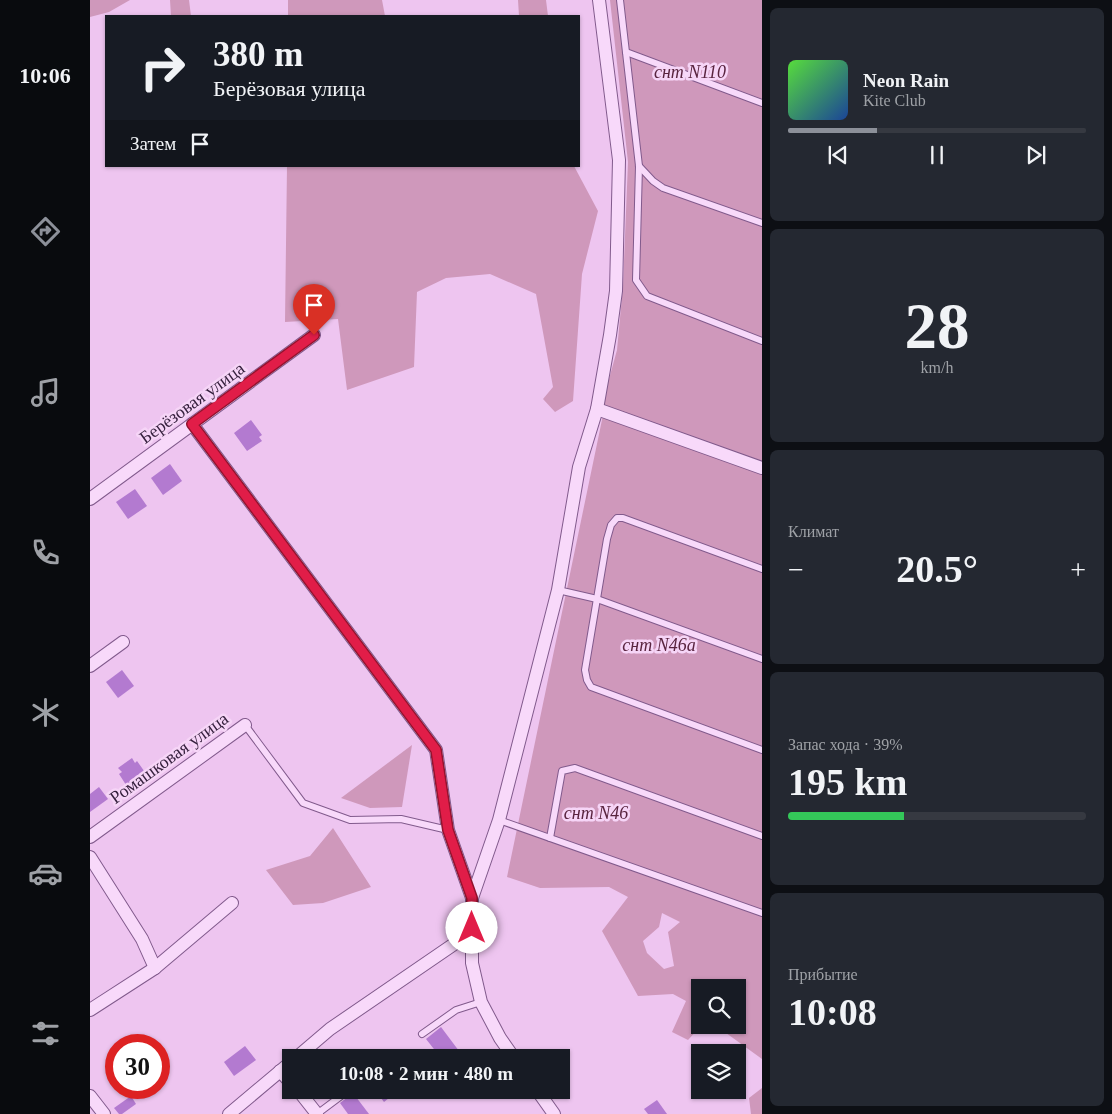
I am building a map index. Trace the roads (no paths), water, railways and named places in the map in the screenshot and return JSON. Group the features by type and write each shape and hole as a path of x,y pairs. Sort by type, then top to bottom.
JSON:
{"street":[{"path":"508,1049 481,1002 472,964 472,898 499,820 558,590 579,468 597,409 610,335 616,291 619,160 599,0"},
{"name":"Берёзовая улица","path":"90,499 314,335"},
{"path":"597,409 762,468"},
{"path":"192,424 436,750 448,830 472,898"},
{"path":"90,666 123,642"},
{"name":"Ромашковая улица","path":"90,837 245,725"},
{"path":"90,857 142,939 155,968"},
{"path":"90,1010 155,968 232,903"},
{"path":"307,1049 330,1029 460,940 472,928"},
{"path":"229,1114 280,1071"},
{"path":"90,1096 104,1114"},
{"path":"305,1099 317,1114"},
{"path":"543,1099 554,1114"}],"lane":[{"path":"620,0 639,166 636,280 647,296 762,341"},
{"path":"626,52 762,103"},
{"path":"639,166 652,181 663,188 762,223"},
{"path":"762,569 623,518 616,518 611,525 607,539 585,670 590,687 762,750"},
{"path":"558,590 597,599 762,659"},
{"path":"245,725 302,803 350,820 401,819 448,830"},
{"path":"550,838 562,771 575,768 762,836"},
{"path":"499,820 762,913"},
{"path":"422,1034 456,1010 481,1002"},
{"path":"317,1114 337,1099"}],"park label":[{"name":"снт N110","path":"690,72"},
{"name":"снт N46а","path":"659,645"},
{"name":"снт N46","path":"596,813"}]}
